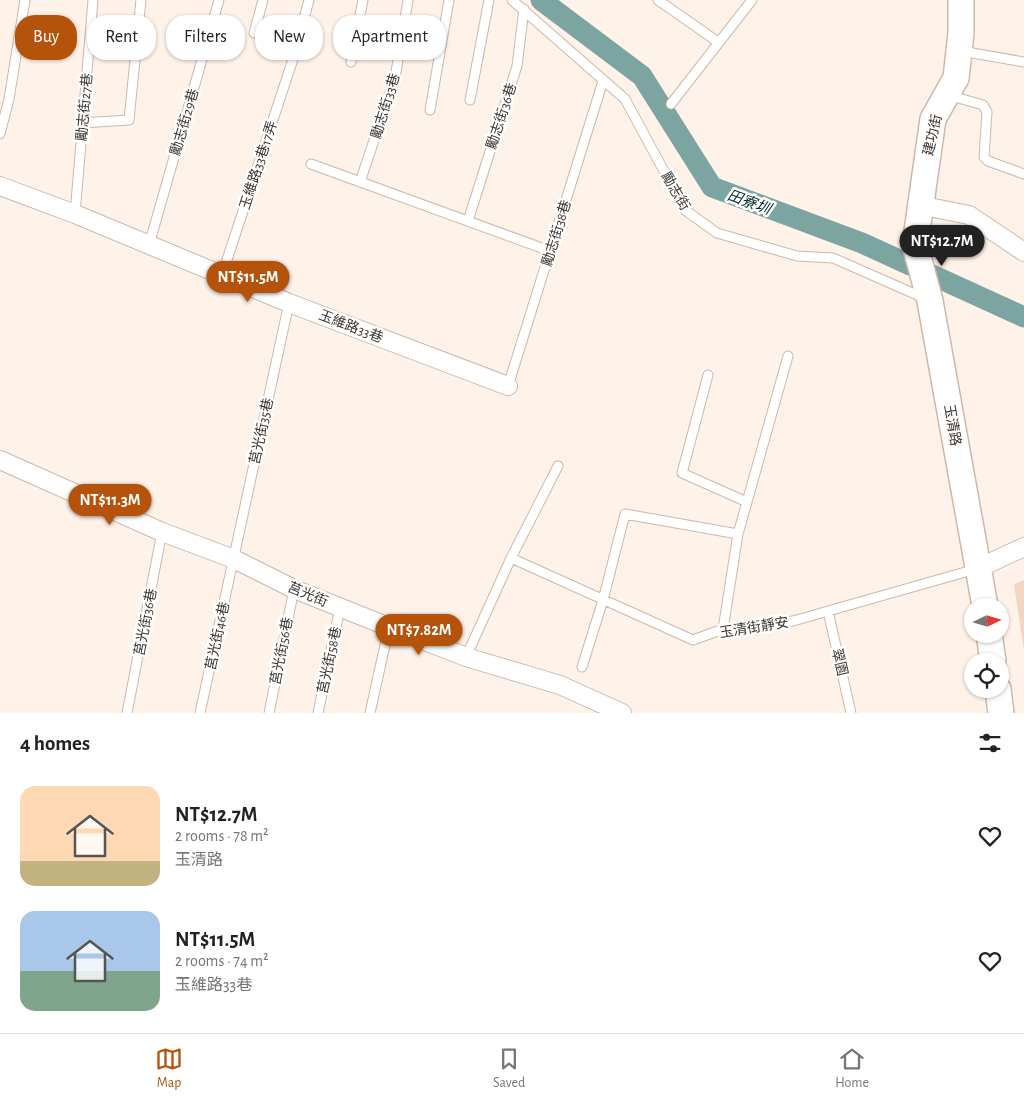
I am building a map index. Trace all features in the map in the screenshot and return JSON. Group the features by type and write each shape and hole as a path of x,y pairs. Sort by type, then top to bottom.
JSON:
{"street":[{"name":"建功街","path":"915,245 919,206 934,119 945,94 956,78 962,33 961,0"},
{"name":"玉維路33巷","path":"0,186 75,214 289,303 508,386"},
{"path":"919,206 970,215 1024,252"},
{"name":"玉清路","path":"915,245 930,301 984,598"},
{"name":"莒光街","path":"0,460 162,532 234,559 294,589 340,608 466,657 560,685 622,713"},
{"path":"979,568 1024,547"},
{"path":"999,698 1001,713"}],"lane":[{"path":"0,134 4,98 25,0"},
{"name":"勵志街27巷","path":"75,214 93,0"},
{"path":"82,123 129,120 141,0"},
{"name":"勵志街29巷","path":"149,245 219,0"},
{"path":"254,33 263,0"},
{"name":"玉維路33巷17弄","path":"222,275 294,56 309,0"},
{"path":"351,62 363,0"},
{"name":"勵志街33巷","path":"360,182 395,78 408,0"},
{"path":"430,110 449,0"},
{"path":"470,100 489,0"},
{"name":"勵志街","path":"512,0 625,99 685,210 717,233 796,256 833,258 930,301"},
{"path":"658,0 718,42"},
{"path":"671,104 752,0"},
{"name":"勵志街36巷","path":"468,221 517,66 524,9"},
{"path":"959,50 1024,62"},
{"name":"勵志街38巷","path":"508,386 603,81"},
{"path":"945,94 983,105 987,112 984,157 988,161 1024,174"},
{"path":"312,164 550,251"},
{"name":"莒光街35巷","path":"234,559 289,303"},
{"path":"723,629 738,534 788,356"},
{"path":"708,375 682,472 747,502"},
{"path":"466,657 510,558 558,466"},
{"path":"582,667 603,600 625,514 738,534"},
{"name":"莒光街36巷","path":"127,713 162,532"},
{"name":"玉清街靜安","path":"510,558 692,640 723,629 793,621 979,568"},
{"name":"莒光街46巷","path":"200,713 234,559"},
{"name":"莒光街56巷","path":"269,713 294,589"},
{"name":"莒光街58巷","path":"318,713 340,608"},
{"name":"翠園","path":"828,612 851,713"},
{"path":"370,713 389,627"}],"shaded area":[{"path":"1024,580 1024,651 1014,584"}],"waterway":[{"name":"田寮圳","path":"541,0 642,76 712,187 862,243 1024,317"}]}
